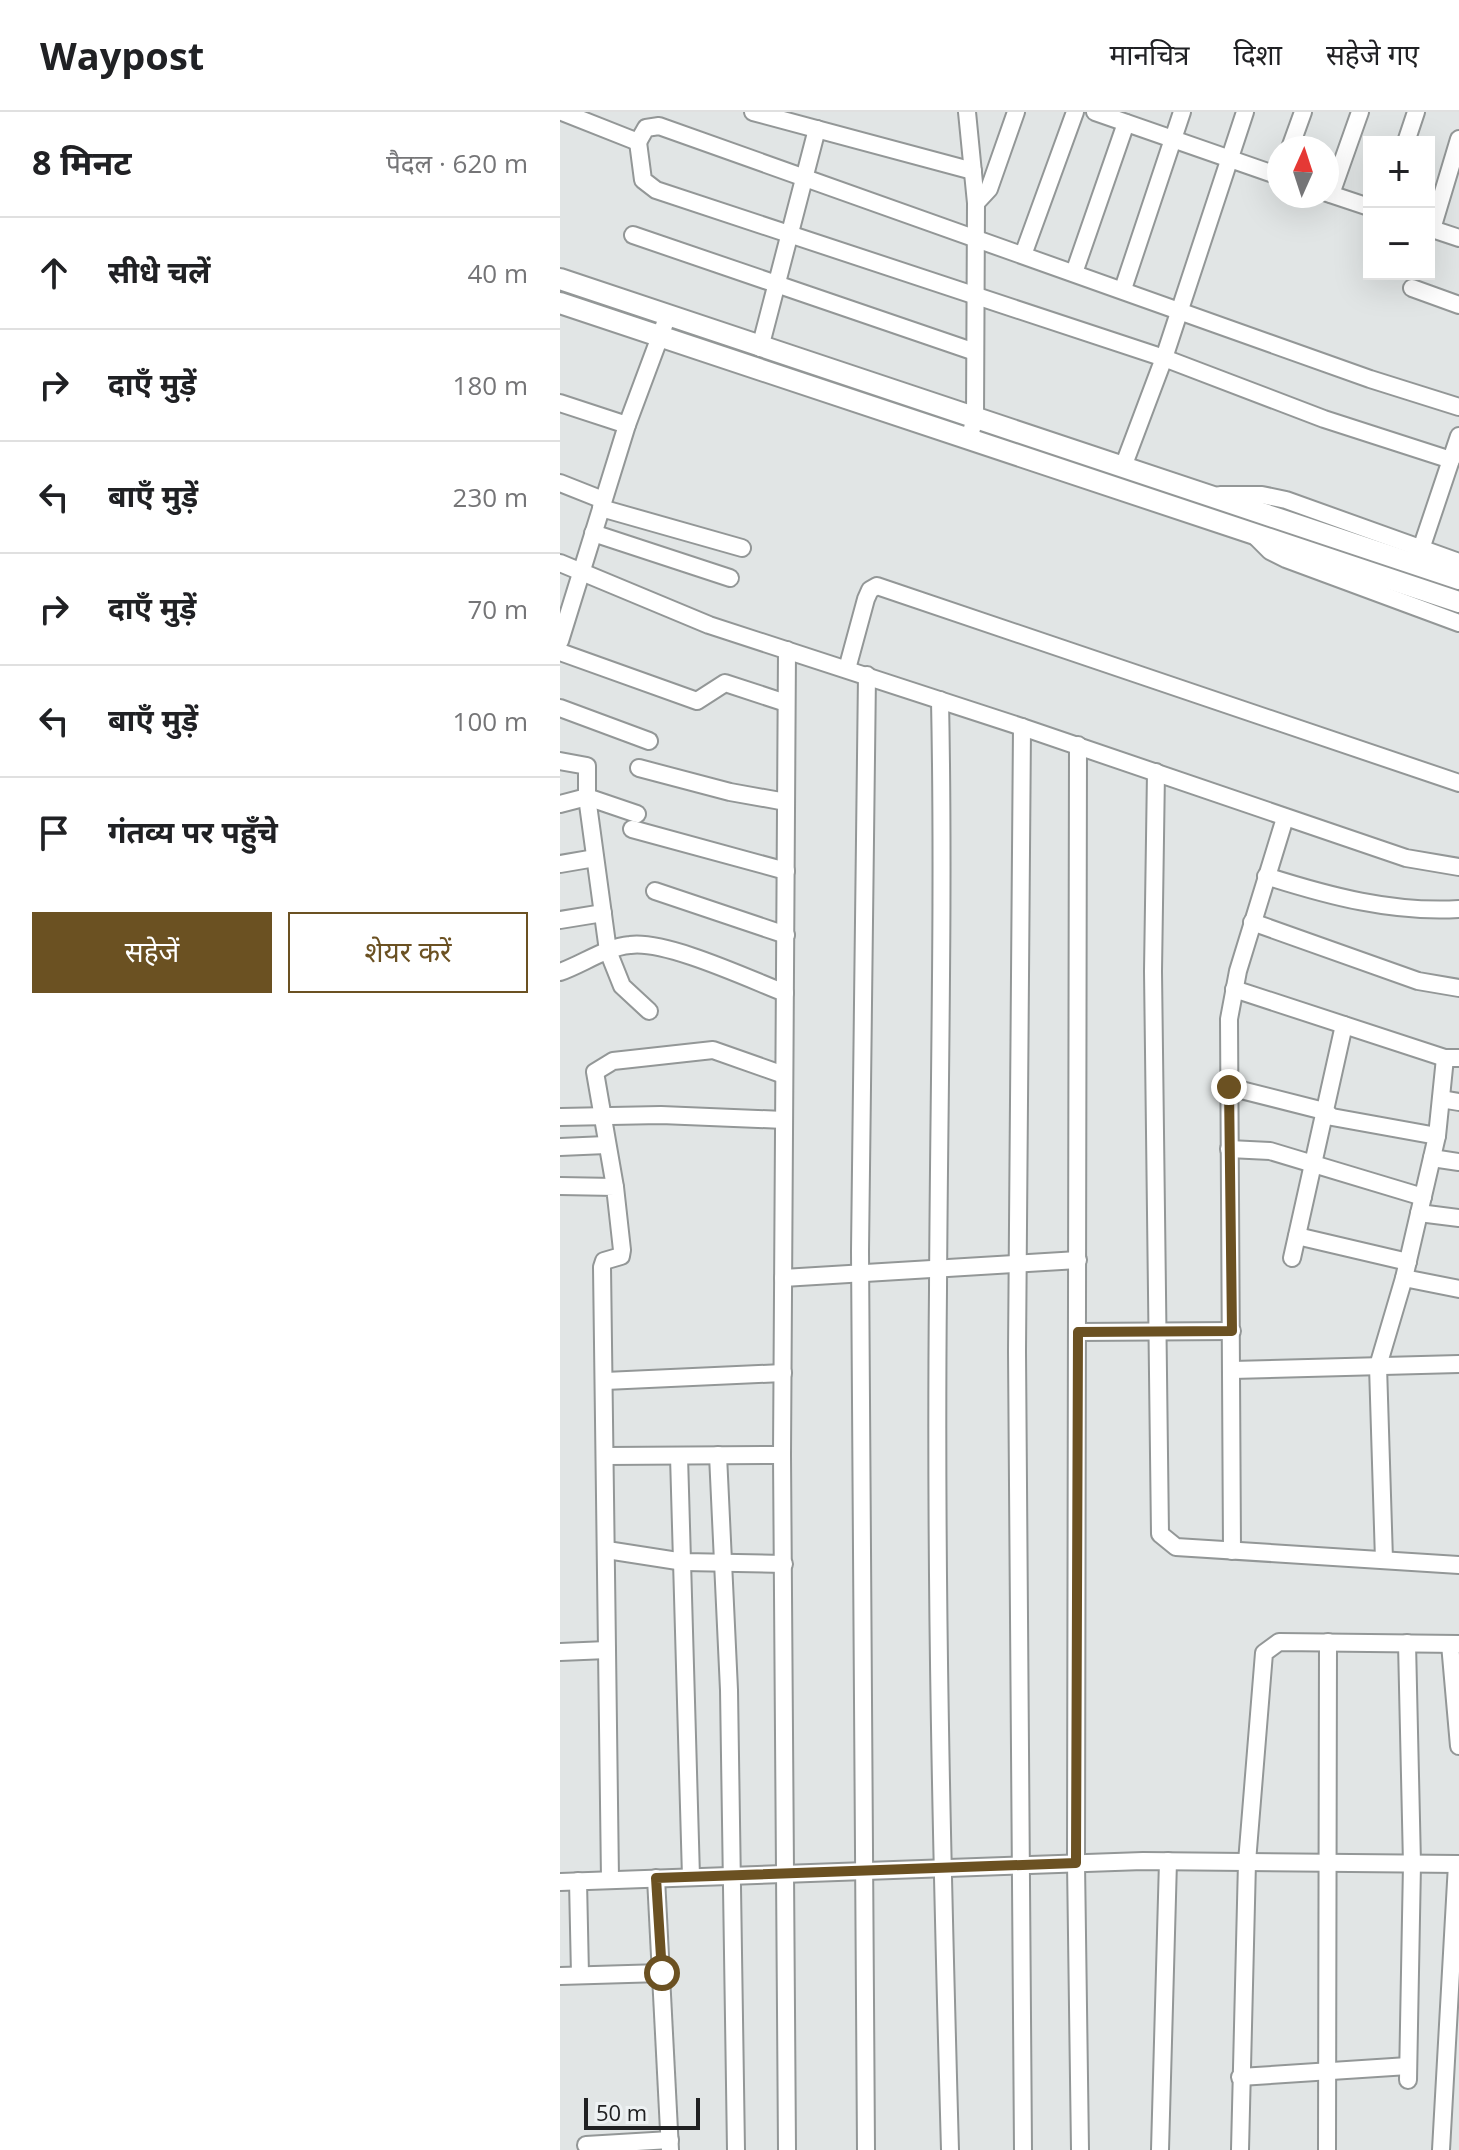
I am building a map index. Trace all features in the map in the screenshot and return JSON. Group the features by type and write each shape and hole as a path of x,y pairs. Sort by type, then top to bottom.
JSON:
{"main road":[{"path":"560,279 1210,496 1258,528 1459,602"},
{"path":"560,303 969,439 1258,528 1459,579"}],"street":[{"path":"562,112 638,142"},
{"path":"753,112 973,171"},
{"path":"967,112 977,239 975,418 969,439"},
{"path":"976,203 989,189 1016,112"},
{"path":"1023,255 1075,112"},
{"path":"1095,112 1267,172"},
{"path":"1123,289 1182,112"},
{"path":"1123,467 1164,358 1245,112"},
{"path":"1294,136 1303,112"},
{"path":"1339,168 1360,112"},
{"path":"1408,136 1416,112"},
{"path":"1074,273 1126,123"},
{"path":"1451,460 1324,419 1164,358 656,190 643,180 638,142 646,128 659,126 1178,311 1459,407"},
{"path":"760,348 817,129"},
{"path":"1435,213 1459,139"},
{"path":"1339,197 1363,205"},
{"path":"1435,230 1459,238"},
{"path":"633,235 975,352"},
{"path":"1412,288 1459,305"},
{"path":"668,315 627,425 560,641 697,701 725,683 786,703"},
{"path":"560,403 627,425"},
{"path":"1421,549 1459,436"},
{"path":"560,483 602,504 742,548"},
{"path":"1210,496 1262,495 1286,500 1459,562"},
{"path":"1258,528 1270,551 1286,559 1459,623"},
{"path":"593,533 730,578"},
{"path":"560,563 709,625 1078,745 1406,858 1459,867"},
{"path":"847,669 866,599 870,590 877,586 1459,783"},
{"path":"787,650 782,1455 787,2150"},
{"path":"866,2150 861,1273 867,675"},
{"path":"940,700 943,865 938,1270 943,1868 950,2150"},
{"path":"560,708 649,741"},
{"path":"1022,727 1019,1865 1023,2150"},
{"path":"1078,745 1076,1863 1080,2150"},
{"path":"560,761 587,766 587,797 608,951 622,986 649,1011"},
{"path":"639,768 730,792 786,802"},
{"path":"1156,772 1153,971 1160,1534 1176,1547 1459,1565"},
{"path":"560,804 587,797 635,821 786,871"},
{"path":"1232,1551 1229,1019 1252,922 1285,818"},
{"path":"560,864 595,858"},
{"path":"1266,876 1350,900 1396,909 1459,909"},
{"path":"655,891 786,935"},
{"path":"560,920 603,913"},
{"path":"1252,922 1418,981 1459,988"},
{"path":"560,972 631,944 663,949 785,993"},
{"path":"1234,989 1452,1058 1406,1270 1378,1366 1384,1560"},
{"path":"1292,1258 1344,1025"},
{"path":"610,1879 602,1267 604,1261 621,1256 622,1250 615,1187 595,1072 613,1061 713,1050 784,1075"},
{"path":"1229,1087 1324,1111 1332,1117 1437,1136"},
{"path":"1441,1099 1459,1102"},
{"path":"560,1117 602,1114 784,1120"},
{"path":"560,1147 606,1145"},
{"path":"1229,1149 1270,1151 1312,1162 1459,1218"},
{"path":"1432,1158 1459,1162"},
{"path":"560,1186 615,1187"},
{"path":"1297,1236 1459,1289"},
{"path":"783,1278 1078,1260"},
{"path":"1078,1332 1157,1334 1232,1331"},
{"path":"1232,1370 1459,1364"},
{"path":"605,1381 783,1373"},
{"path":"718,1455 733,1875 736,2150"},
{"path":"606,1456 782,1455"},
{"path":"679,1456 691,1877"},
{"path":"607,1550 684,1562 784,1564"},
{"path":"1240,2150 1247,1862 1264,1653 1279,1642 1454,1644 1459,1746"},
{"path":"1327,2150 1328,1642"},
{"path":"1240,2077 1408,2073 1412,1864 1407,1643"},
{"path":"560,1652 607,1650"},
{"path":"1160,2150 1168,1861"},
{"path":"560,1882 1168,1861 1458,1864 1452,2074 1441,2150"},
{"path":"586,2145 670,2145 656,1878"},
{"path":"578,1881 580,1975"},
{"path":"560,1976 662,1973"}],"route":[{"path":"662,1973 656,1878 1076,1863 1078,1332 1157,1334 1232,1331 1229,1087"}]}
